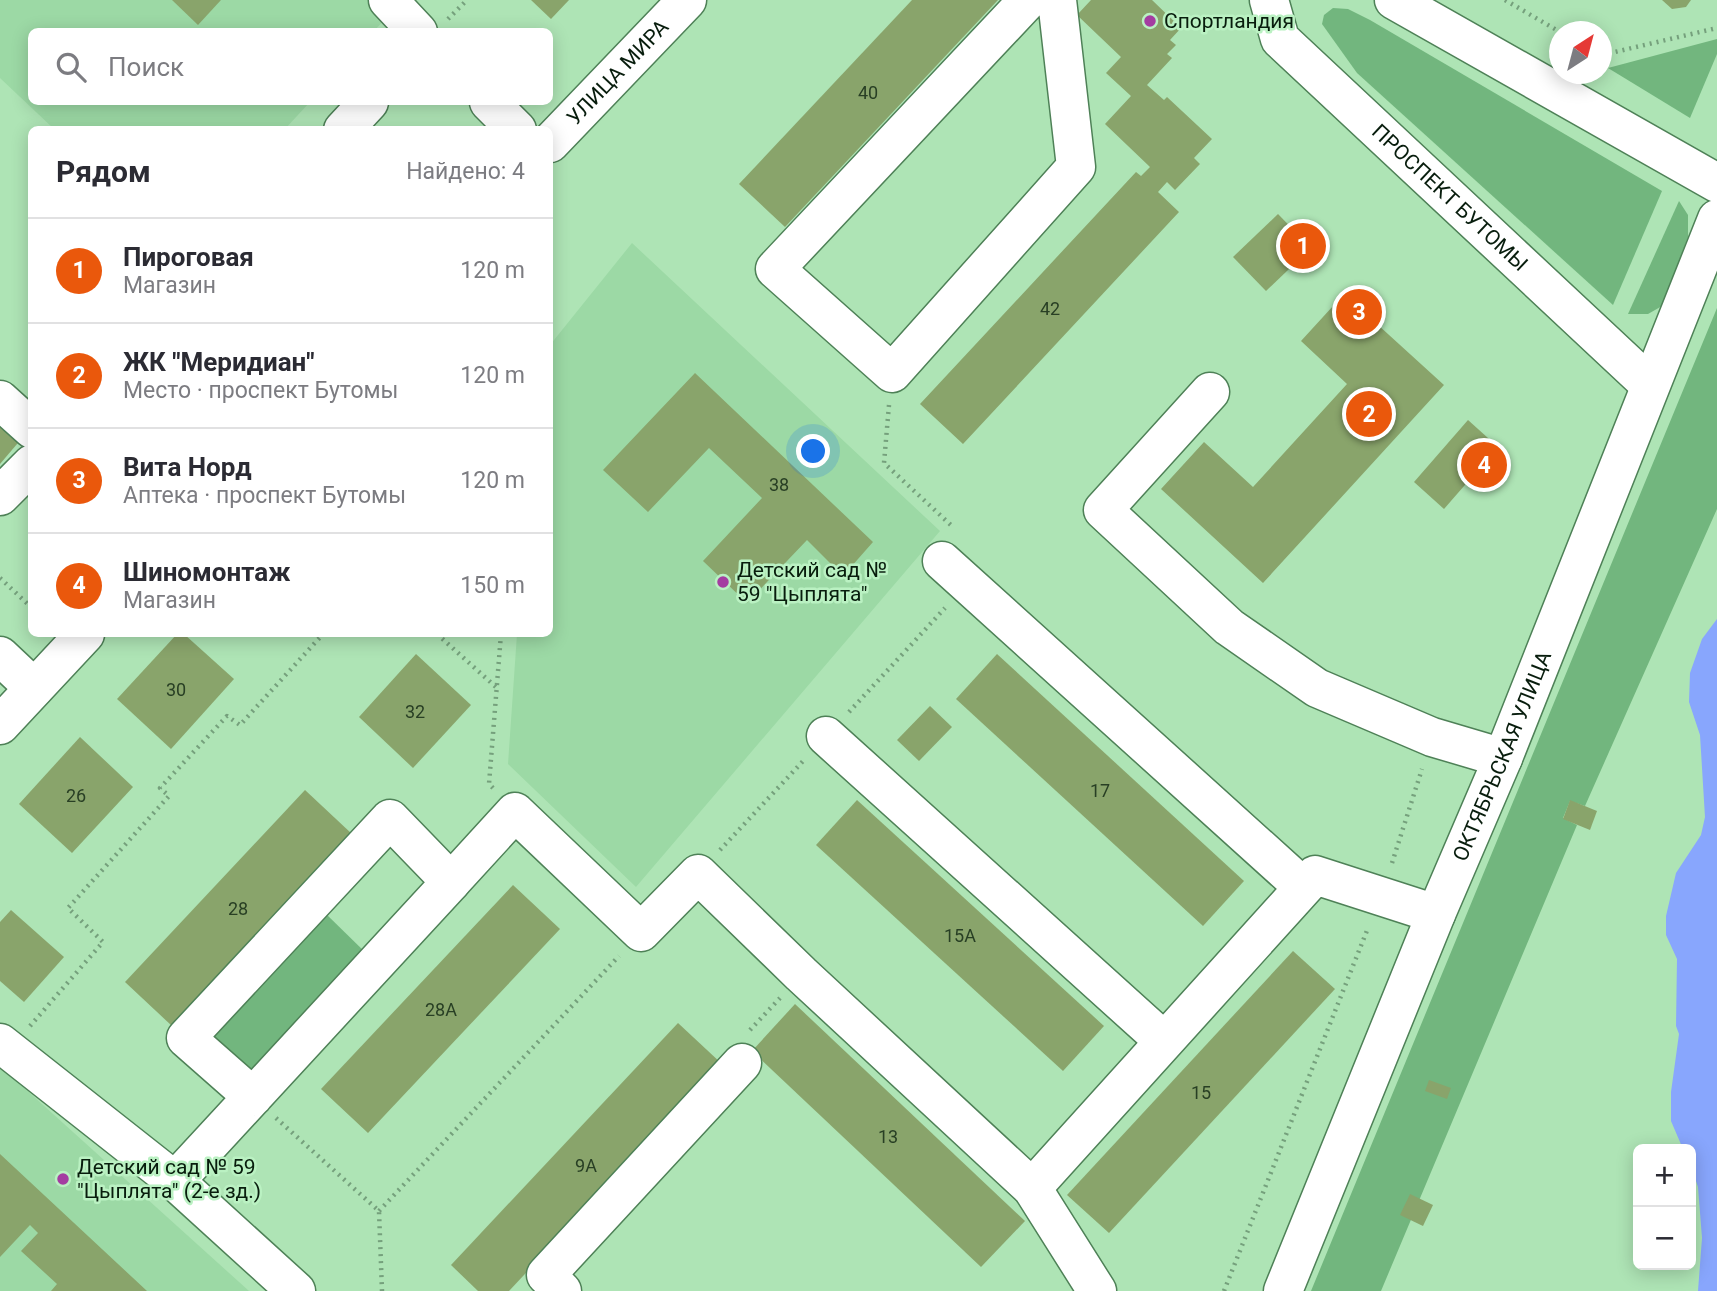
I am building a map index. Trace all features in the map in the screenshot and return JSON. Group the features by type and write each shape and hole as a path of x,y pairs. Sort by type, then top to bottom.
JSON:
{"street":[{"path":"388,0 431,28"},
{"name":"УЛИЦА МИРА","path":"553,140 687,0"},
{"path":"1028,0 775,269 892,373 1076,167 1057,0"},
{"name":"ПРОСПЕКТ БУТОМЫ","path":"1269,0 1280,39 1650,386"},
{"path":"1394,0 1717,184"},
{"path":"347,126 366,105"},
{"path":"492,105 513,126"},
{"name":"ОКТЯБРЬСКАЯ УЛИЦА","path":"1283,1291 1436,914 1503,758 1717,219"},
{"path":"1210,392 1103,510 1229,627 1317,688 1432,737 1503,758"},
{"path":"0,400 28,425"},
{"path":"0,496 28,468"},
{"path":"942,561 1303,887"},
{"path":"0,725 82,637"},
{"path":"0,656 34,688"},
{"path":"826,736 1164,1041"},
{"path":"174,1181 515,812 641,932 698,874 801,974 1032,1188 1097,1291"},
{"path":"253,1097 186,1038 390,819 452,883"},
{"path":"1032,1188 1315,874 1436,914"},
{"path":"4,1046 174,1181 296,1291"},
{"path":"562,1291 547,1275 742,1063"}],"path":[{"path":"431,28 467,0"},
{"path":"1505,0 1549,26"},
{"path":"1612,52 1717,28"},
{"path":"892,373 884,463 954,528 942,561"},
{"path":"0,578 28,604"},
{"path":"4,1046 103,942 68,908 169,796 160,788 227,716 240,725 320,637"},
{"path":"440,637 497,688"},
{"path":"501,637 489,784 515,812"},
{"path":"1224,1291 1381,896 1432,737"},
{"path":"382,1291 379,1210 641,932"},
{"path":"742,1063 744,1037 801,974"},
{"path":"253,1097 379,1210"}],"shaded area":[{"path":"0,0 403,0 377,28 28,28 28,104 0,78"},
{"path":"1333,8 1348,9 1370,20 1662,191 1613,305 1357,73 1322,24 1324,15"},
{"path":"1717,39 1717,54 1690,118 1612,70 1612,67"},
{"path":"29,105 307,105 288,126 51,126"},
{"path":"1679,201 1688,215 1688,237 1662,306 1648,314 1628,314"},
{"name":"Детский сад № 59 \"Цыплята\"","path":"632,243 940,531 636,887 508,764 517,637 553,637 553,341"},
{"path":"1717,308 1717,509 1585,806 1570,801 1563,818 1577,825 1381,1291 1311,1291"},
{"path":"323,911 369,956 251,1079 204,1034"},
{"name":"Детский сад № 59 \"Цыплята\" (2-е зд.)","path":"1,1067 249,1291 0,1291"}],"water":[{"path":"1717,619 1717,1291 1698,1291 1702,1238 1696,1181 1696,1144 1681,1144 1671,1121 1671,1092 1679,1034 1676,1026 1677,959 1666,935 1666,916 1676,873 1701,835 1705,817 1700,735 1689,702 1690,673 1702,639"}],"building":[{"path":"172,0 221,0 198,25"},
{"path":"531,0 569,0 551,19"},
{"path":"912,0 998,0 785,227 739,184"},
{"path":"1091,0 1152,0 1181,28 1170,40 1176,45 1167,54 1172,58 1147,85 1164,100 1167,97 1212,139 1194,158 1200,164 1175,190 1167,182 1158,192 1179,212 963,444 920,404 1136,172 1141,176 1150,167 1105,124 1131,96 1106,73 1121,57 1077,15"},
{"path":"1662,0 1691,0 1686,7 1672,9"},
{"path":"1278,214 1311,248 1266,291 1233,257"},
{"path":"1344,294 1444,385 1263,583 1161,489 1204,442 1253,487 1347,384 1301,341"},
{"path":"695,373 873,542 843,576 807,540 747,603 703,561 762,498 709,448 648,512 603,470"},
{"path":"0,417 23,437 0,464"},
{"path":"1468,420 1498,447 1444,509 1414,482"},
{"path":"174,637 187,637 234,679 171,749 117,699"},
{"path":"416,654 471,705 413,768 359,717"},
{"path":"997,654 1244,881 1203,926 956,699"},
{"path":"930,706 952,727 919,761 897,740"},
{"path":"80,737 133,787 72,853 19,804"},
{"path":"305,790 352,834 172,1026 125,982"},
{"path":"857,800 1104,1026 1063,1071 816,845"},
{"path":"1570,800 1597,811 1590,830 1563,819"},
{"path":"513,885 560,929 368,1133 321,1089"},
{"path":"11,910 64,957 24,1002 0,981 0,922"},
{"path":"1293,951 1335,989 1109,1233 1067,1195"},
{"path":"795,1004 1025,1221 981,1267 752,1051"},
{"path":"678,1023 722,1064 509,1291 478,1291 451,1265"},
{"path":"1429,1080 1451,1088 1447,1099 1425,1091"},
{"path":"0,1154 147,1291 51,1291 57,1284 21,1251 38,1233 30,1225 0,1257"},
{"path":"1410,1194 1433,1205 1423,1226 1400,1215"}],"place":[{"name":"Спортландия","path":"1150,21"},
{"name":"Пироговая","path":"1303,246"},
{"name":"Вита Норд","path":"1359,312"},
{"name":"ЖК \"Меридиан\"","path":"1369,414"},
{"name":"Шиномонтаж","path":"1484,465"},
{"name":"Детский сад № 59 \"Цыплята\"","path":"723,582"},
{"name":"Детский сад № 59 \"Цыплята\" (2-е зд.)","path":"63,1179"}]}
